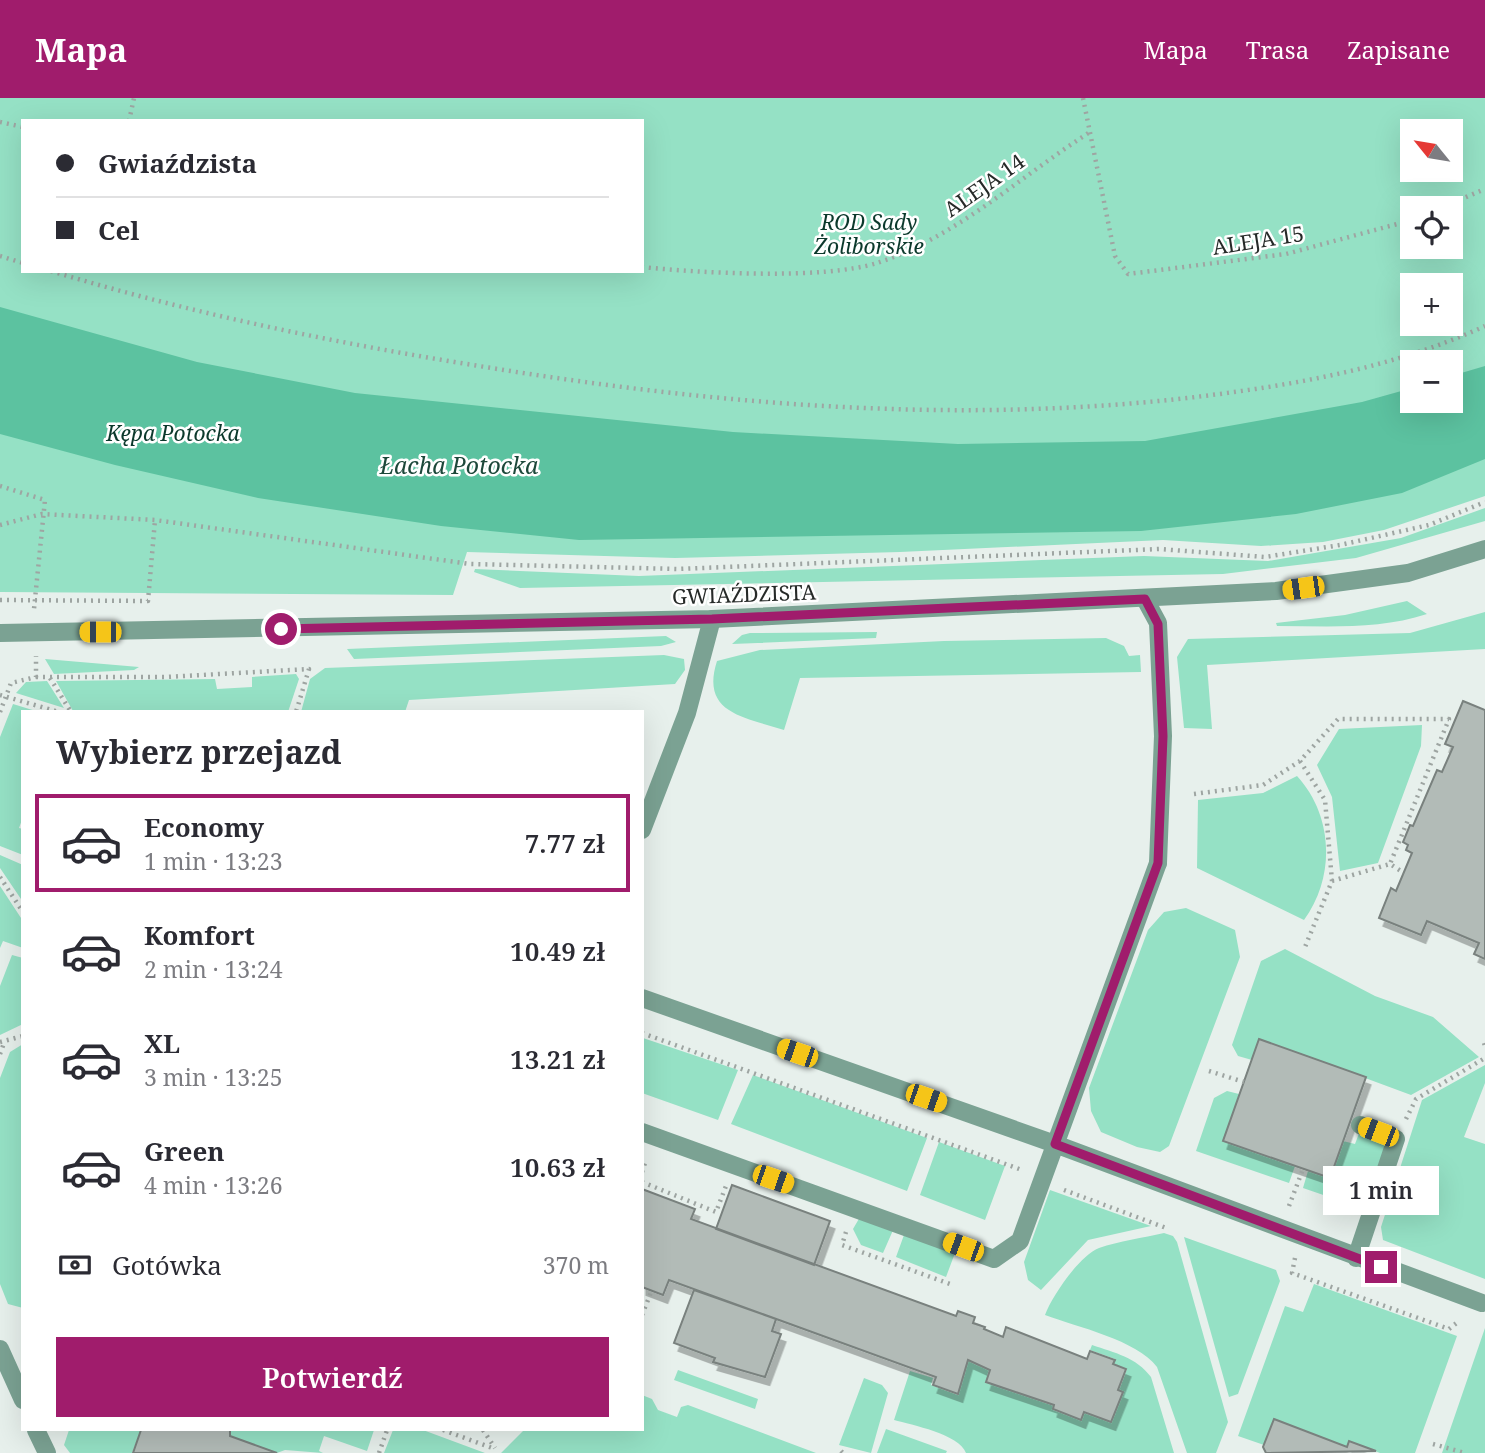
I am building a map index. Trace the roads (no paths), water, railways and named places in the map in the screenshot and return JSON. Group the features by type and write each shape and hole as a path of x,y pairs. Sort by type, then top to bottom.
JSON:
{"street":[{"name":"GWIAŹDZISTA","path":"0,633 712,619 1145,599 1276,591 1395,575 1485,549"},
{"path":"644,1133 994,1259 1020,1241 1158,863 1163,748 1158,624 1145,599"},
{"path":"644,825 687,713 712,619"},
{"path":"644,999 1055,1144 1482,1303"},
{"path":"1356,1258 1396,1139 1360,1125"},
{"path":"0,1349 21,1396"},
{"path":"36,1431 47,1453"}],"water":[{"name":"Łacha Potocka","path":"0,307 197,362 355,393 733,432 958,444 1145,441 1362,402 1400,391 1400,413 1463,413 1463,372 1485,366 1485,459 1402,493 1296,514 1141,531 579,540 441,526 258,498 115,465 0,434"}],"park label":[{"name":"ROD Sady Żoliborskie","path":"869,234"},
{"name":"Kępa Potocka","path":"173,433"}]}
